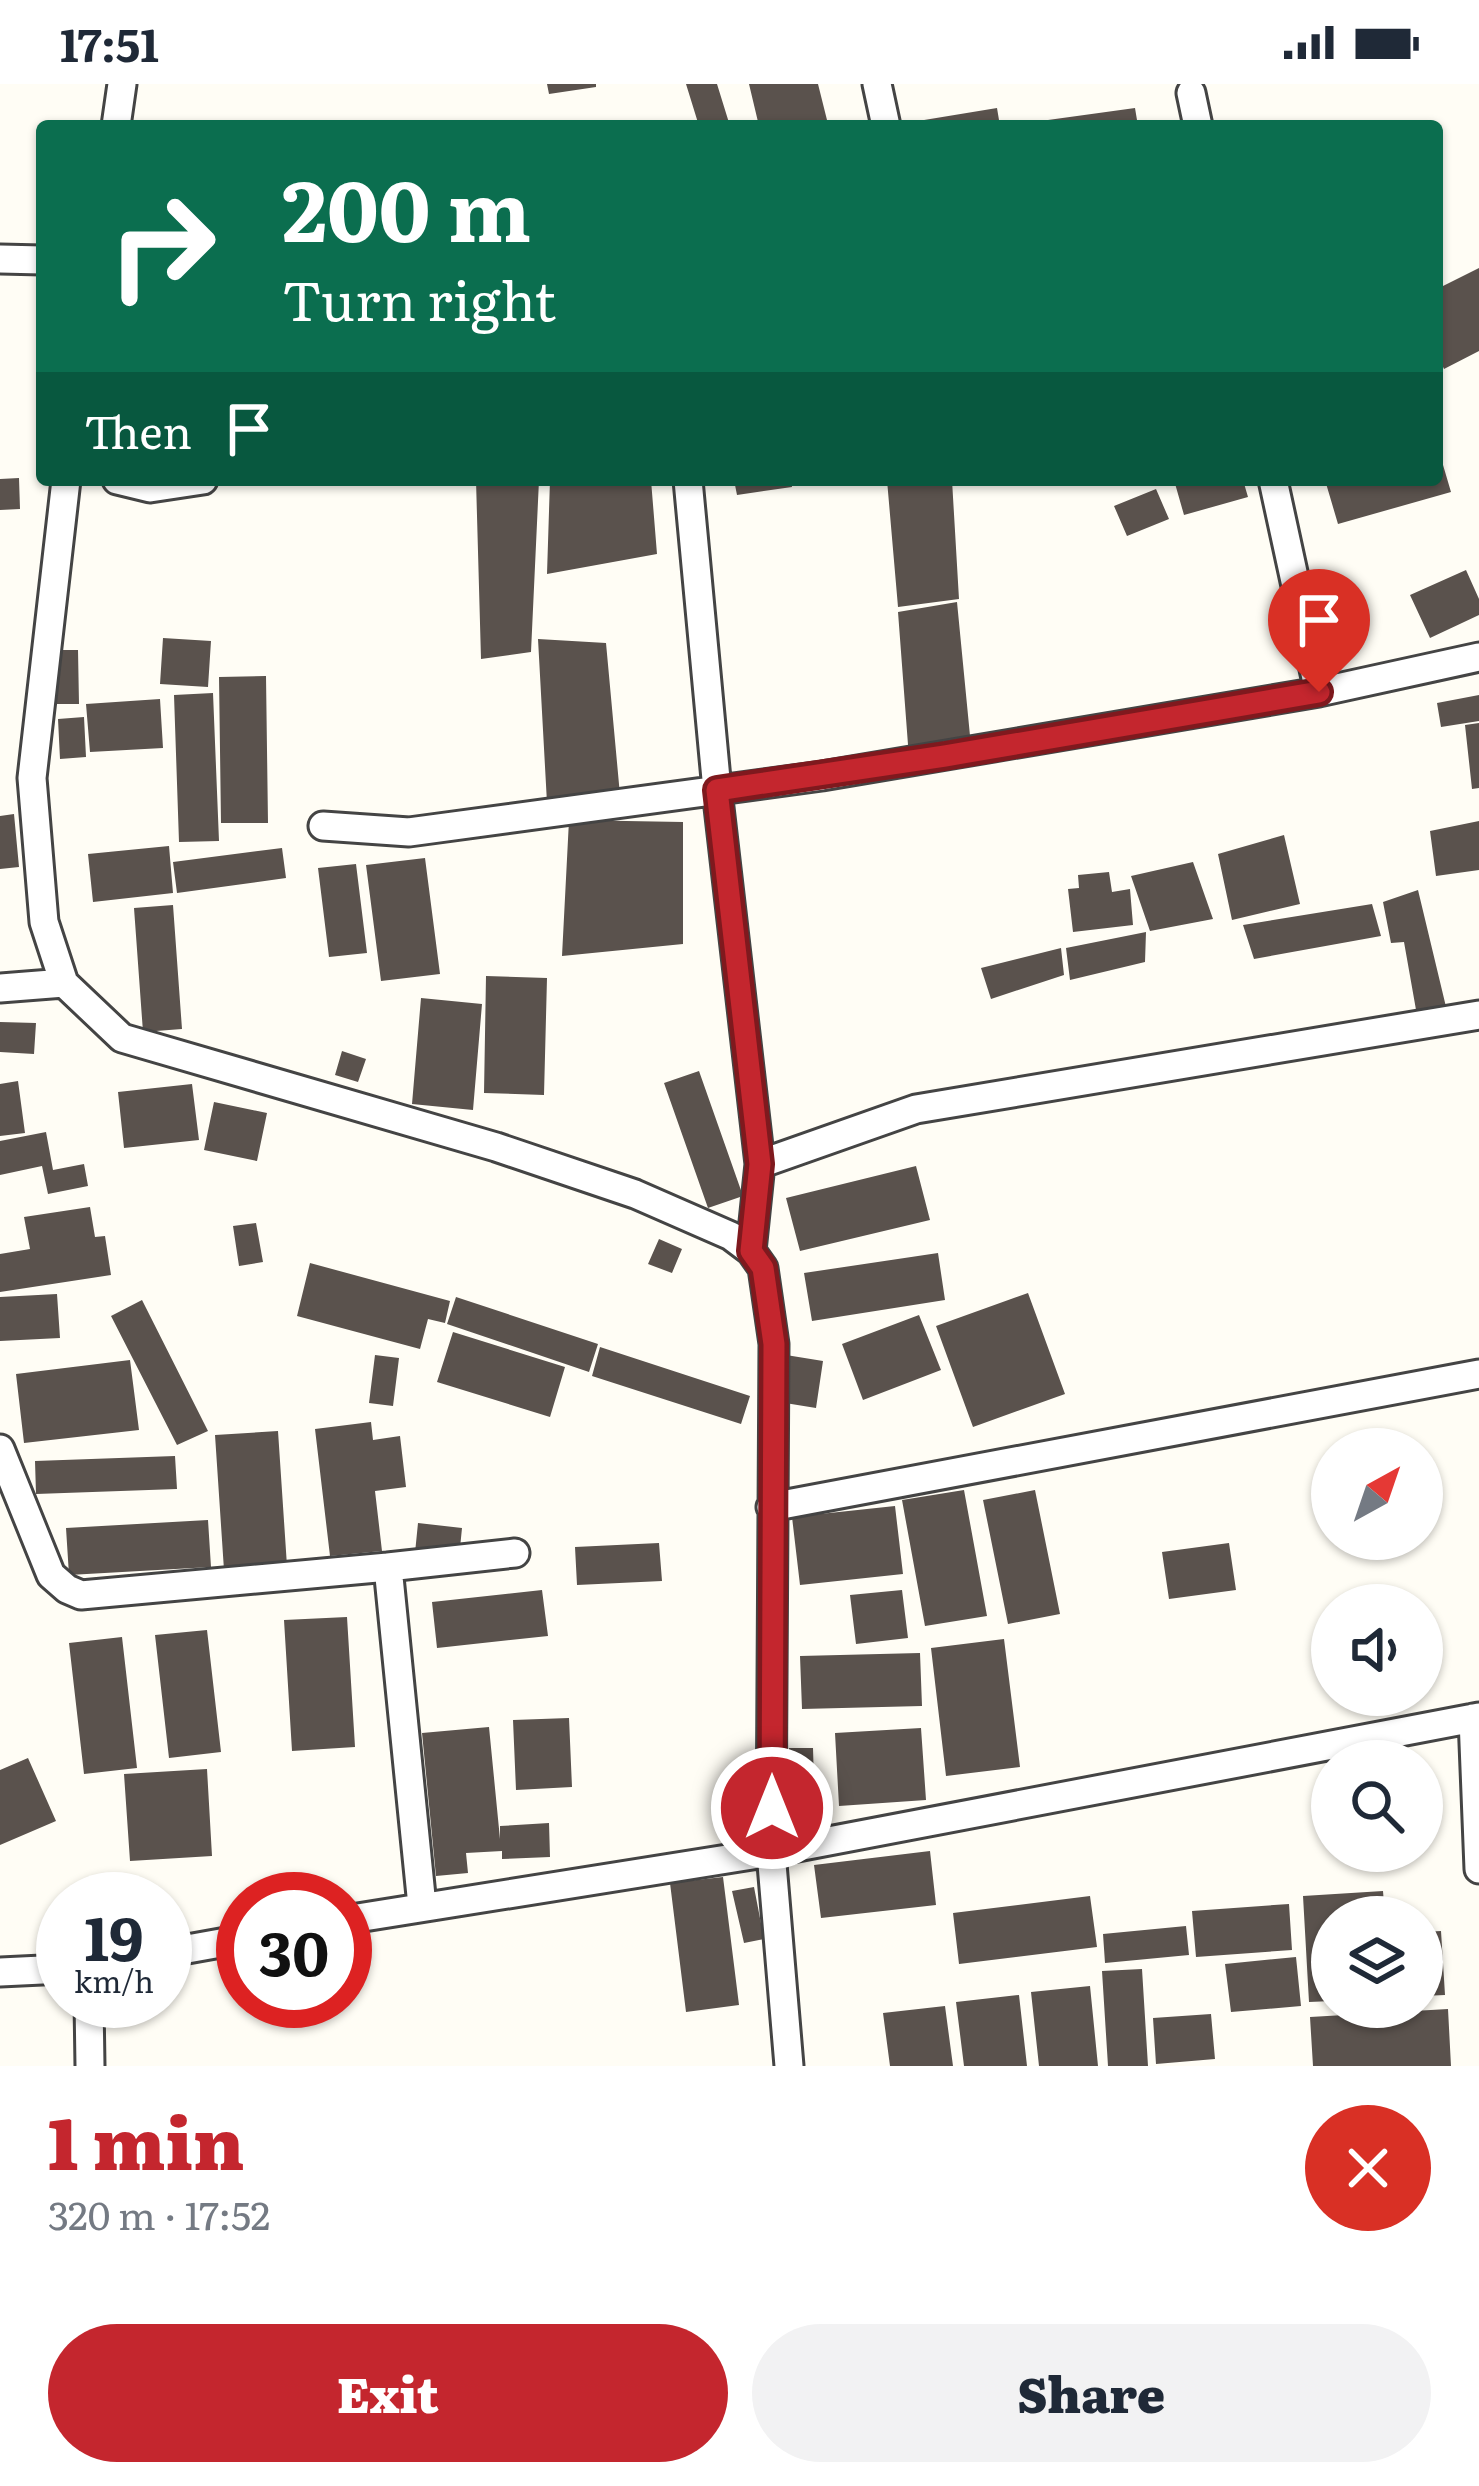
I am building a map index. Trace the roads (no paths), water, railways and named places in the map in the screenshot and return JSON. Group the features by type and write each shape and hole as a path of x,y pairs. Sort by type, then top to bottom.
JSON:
{"street":[{"path":"117,120 122,84"},
{"path":"877,84 885,120"},
{"path":"1191,93 1197,120"},
{"path":"0,259 36,260"},
{"path":"66,486 32,778 44,922 64,983 122,1038 635,1194 731,1236 763,1268 774,1344 772,1852 789,2066"},
{"path":"689,486 760,1164 751,1251"},
{"path":"1275,486 1319,692"},
{"path":"323,826 409,832 717,790 1319,692 1479,657"},
{"path":"0,988 64,983"},
{"path":"760,1164 916,1109 1479,1016"},
{"path":"771,1507 1479,1374"},
{"path":"0,1449 51,1575 81,1594 515,1553"},
{"path":"388,1567 422,1906"},
{"path":"372,1915 772,1852 1476,1717 1479,1868"},
{"path":"0,1972 36,1970"},
{"path":"89,2028 90,2066"}]}
